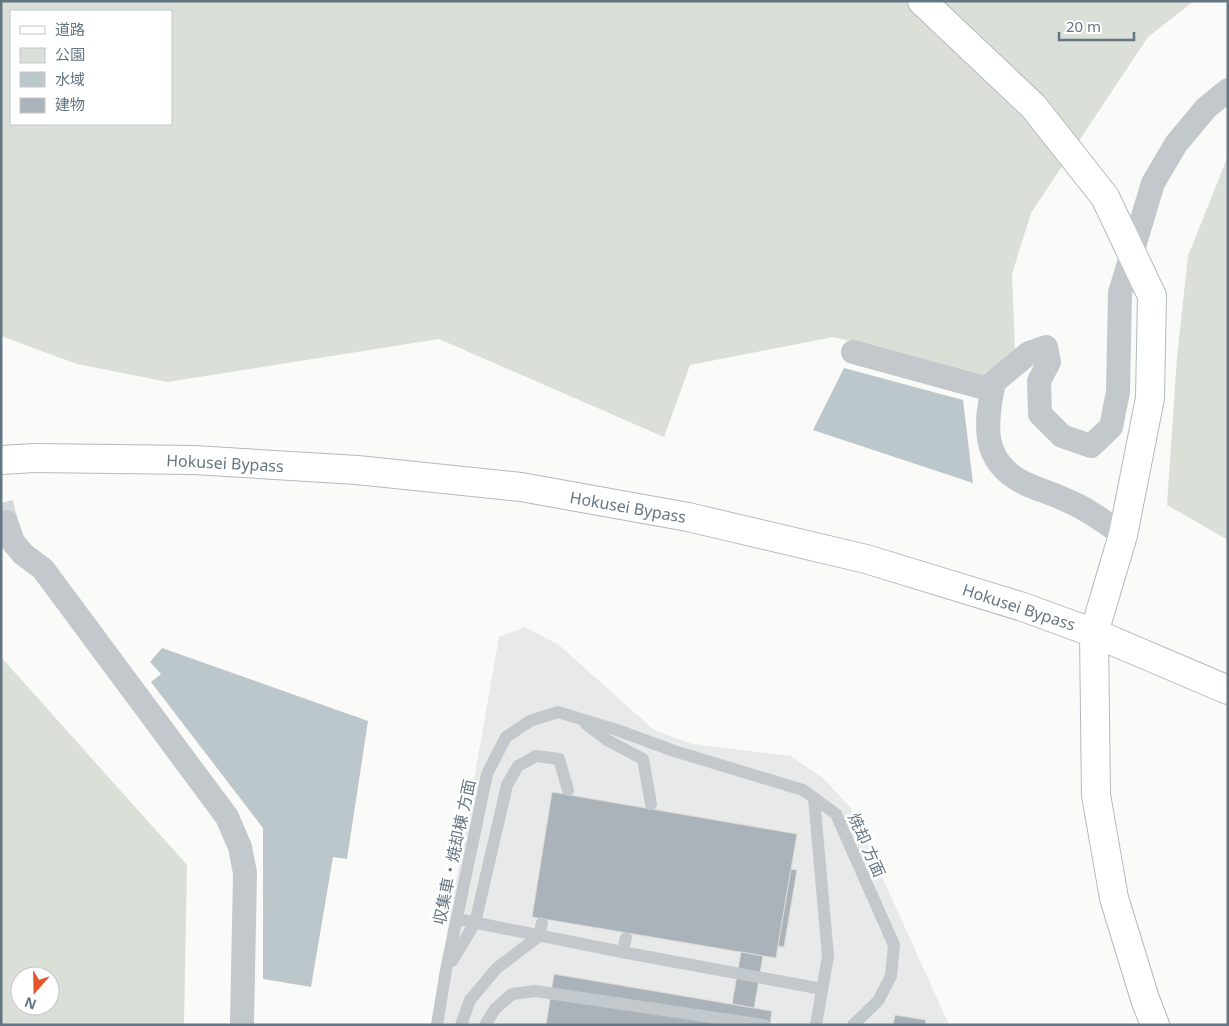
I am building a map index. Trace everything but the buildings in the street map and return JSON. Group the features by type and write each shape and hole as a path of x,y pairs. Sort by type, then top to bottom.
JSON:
{"main road":[{"path":"922,1 1034,108 1105,197 1152,296 1150,398 1124,535 1094,633 1096,795 1114,898 1145,999 1155,1025"},
{"name":"Hokusei Bypass","path":"1,460 34,458 194,460 357,470 520,487 688,517 866,559 1024,607 1094,633 1228,690"}],"street":[{"path":"1124,535 1084,508 1016,479 997,462 990,449 987,422 992,390 994,382 1020,360 1046,347 1049,362 1039,381 1040,414 1062,436 1091,446 1111,427 1118,392 1120,293 1153,183 1176,144 1206,108 1228,90"},
{"path":"853,352 992,390"},
{"path":"6,522 13,542 23,554 43,569 227,817 240,847 245,873 242,1025"}],"lane":[{"name":"収集車・焼却棟 方面","path":"437,1025 446,970 487,774 506,737 530,721 558,712 580,720"},
{"name":"焼却 方面","path":"580,720 617,730 674,752 803,790 836,814 894,945 891,976 878,1001 853,1025"},
{"path":"580,720 607,740 643,759 651,804"},
{"path":"446,970 475,923 507,786 518,766 536,756 559,759 568,790"},
{"path":"814,798 828,956 816,1025"},
{"path":"457,919 475,923 541,930 622,952 822,989"},
{"path":"461,1025 470,1000 497,968 541,930"},
{"path":"622,952 626,938"},
{"path":"484,1025 495,1009 512,994 535,991 764,1025"}],"shaded area":[{"path":"525,627 559,645 654,730 692,744 791,756 823,778 851,808 949,1025 431,1025 499,637"}],"green space":[{"path":"1,1 1194,1 1148,37 1031,213 1012,274 1015,351 983,378 891,350 833,337 690,365 664,437 439,339 168,382 77,364 1,336"},
{"path":"1228,156 1228,540 1167,505 1177,357 1188,256"},
{"path":"1,657 187,865 184,1025 1,1025"}],"water":[{"path":"844,368 963,400 973,483 813,430"},
{"path":"162,648 368,721 347,859 333,857 311,987 263,979 263,828 151,682 161,674 150,662"}],"tunnel":[{"path":"1,503 6,522"}]}
